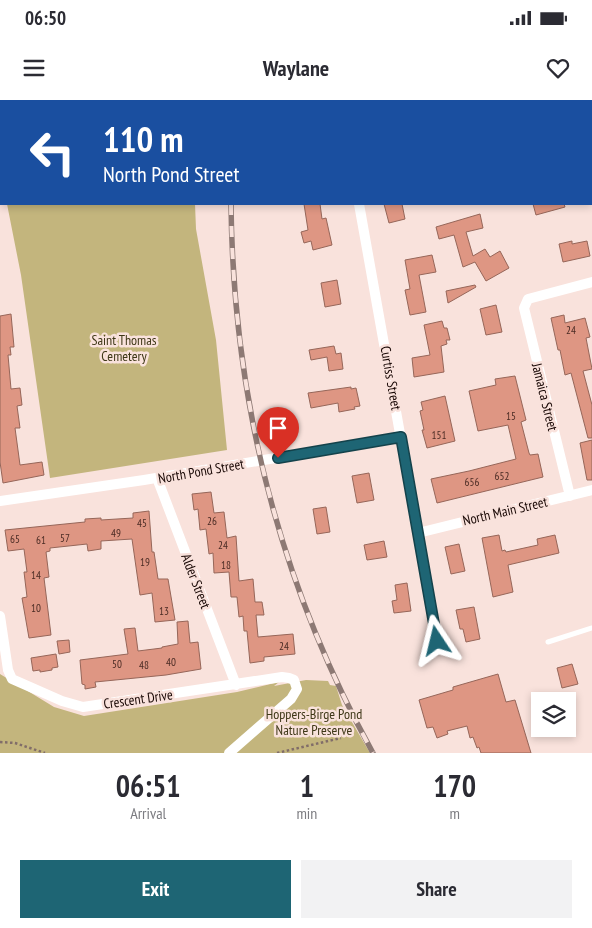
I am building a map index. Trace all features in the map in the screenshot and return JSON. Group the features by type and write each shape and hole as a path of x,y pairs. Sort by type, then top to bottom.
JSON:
{"street":[{"name":"Curtiss Street","path":"359,205 437,641"},
{"name":"Jamaica Street","path":"570,496 524,308 528,299 592,282"},
{"name":"North Pond Street","path":"0,501 157,478 401,437"},
{"name":"Alder Street","path":"157,478 236,684"},
{"name":"North Main Street","path":"418,533 592,490"},
{"path":"0,616 3,650"},
{"name":"Crescent Drive","path":"3,650 12,679 83,707 286,677 292,678 297,689 292,699 229,753"}],"lane":[{"path":"548,642 592,628"}],"path":[{"path":"277,753 341,738"},
{"path":"0,742 15,743 45,753"}],"green space":[{"name":"Saint Thomas Cemetery","path":"7,205 195,205 196,229 216,340 227,450 50,478 21,275"},
{"name":"Hoppers-Birge Pond Nature Preserve","path":"0,674 54,707 84,716 237,692 279,682 274,686 306,680 328,681 330,685 336,686 342,705 370,753 0,753"}],"building":[{"path":"304,205 320,205 322,219 326,218 332,245 313,250 311,241 304,243 301,232 308,230"},
{"path":"384,205 402,205 405,219 389,223"},
{"path":"533,205 564,205 565,207 536,215"},
{"path":"480,214 483,228 466,232 473,256 485,249 490,257 500,251 509,268 486,281 475,262 463,267 454,235 439,239 436,227"},
{"path":"572,241 572,244 587,241 590,256 563,262 559,244"},
{"path":"432,255 436,272 419,275 426,312 410,315 405,290 410,289 405,260"},
{"path":"337,280 341,304 325,307 321,283"},
{"path":"475,285 476,287 448,303 446,291"},
{"path":"496,305 502,332 486,335 480,309"},
{"path":"11,314 14,347 10,347 11,355 8,355 11,389 20,388 22,405 17,406 20,428 15,428 20,465 42,462 44,475 3,483 0,462 0,316"},
{"path":"564,315 565,323 585,318 590,337 586,338 592,369 583,371 592,405 592,438 588,438 571,373 565,375 560,350 558,350 551,318"},
{"path":"442,321 444,328 447,328 450,340 446,340 447,344 441,346 444,372 414,377 412,358 430,355 424,325"},
{"path":"334,346 336,354 341,353 343,369 329,371 327,357 311,360 309,350"},
{"path":"515,376 526,420 521,422 529,453 530,455 538,454 543,477 437,503 431,479 516,459 508,425 478,431 469,391 496,385 495,379"},
{"path":"351,387 351,389 356,388 360,406 354,407 355,409 339,412 338,403 311,408 308,393"},
{"path":"445,396 455,441 427,448 422,430 424,430 420,411 423,410 421,402"},
{"path":"592,440 592,480 587,480 580,443"},
{"path":"369,473 374,500 357,503 352,476"},
{"path":"211,492 214,513 224,512 227,538 236,536 239,581 253,579 255,602 262,602 264,615 256,615 258,637 293,634 295,654 264,657 264,661 250,663 247,631 244,631 243,616 239,617 237,597 231,597 229,572 214,573 213,553 209,554 206,529 200,530 198,509 194,510 192,494"},
{"path":"326,507 330,532 317,534 313,509"},
{"path":"149,511 152,552 154,552 158,579 168,579 175,620 155,622 152,593 140,595 132,539 101,541 101,549 88,551 87,544 50,548 50,551 46,552 49,577 44,578 51,635 29,638 22,598 27,597 24,572 27,572 24,549 8,551 5,530 85,522 85,519 133,518 133,513"},
{"path":"499,535 502,551 505,550 506,552 538,545 537,539 555,535 559,553 508,565 513,592 493,597 482,538"},
{"path":"384,541 387,557 367,560 364,545"},
{"path":"459,544 465,571 451,574 445,547"},
{"path":"407,583 411,611 394,613 392,601 397,600 395,585"},
{"path":"474,607 480,639 466,642 463,629 460,629 456,610"},
{"path":"188,621 190,643 198,642 201,669 166,675 95,682 96,687 85,689 85,685 82,684 80,660 128,654 124,629 135,628 138,651 162,648 178,644 177,622"},
{"path":"69,640 70,652 59,654 57,641"},
{"path":"56,654 58,667 40,672 40,670 33,671 31,658"},
{"path":"572,664 578,684 562,688 557,668"},
{"path":"498,674 506,702 515,700 531,753 481,753 473,737 470,738 467,726 447,731 448,734 437,738 433,727 427,728 419,700 453,690 453,687"}],"railway":[{"path":"231,205 234,276 241,348 252,418 268,488 287,556 311,623 340,689 373,753"}],"route":[{"path":"278,458 401,437 437,641"}]}
